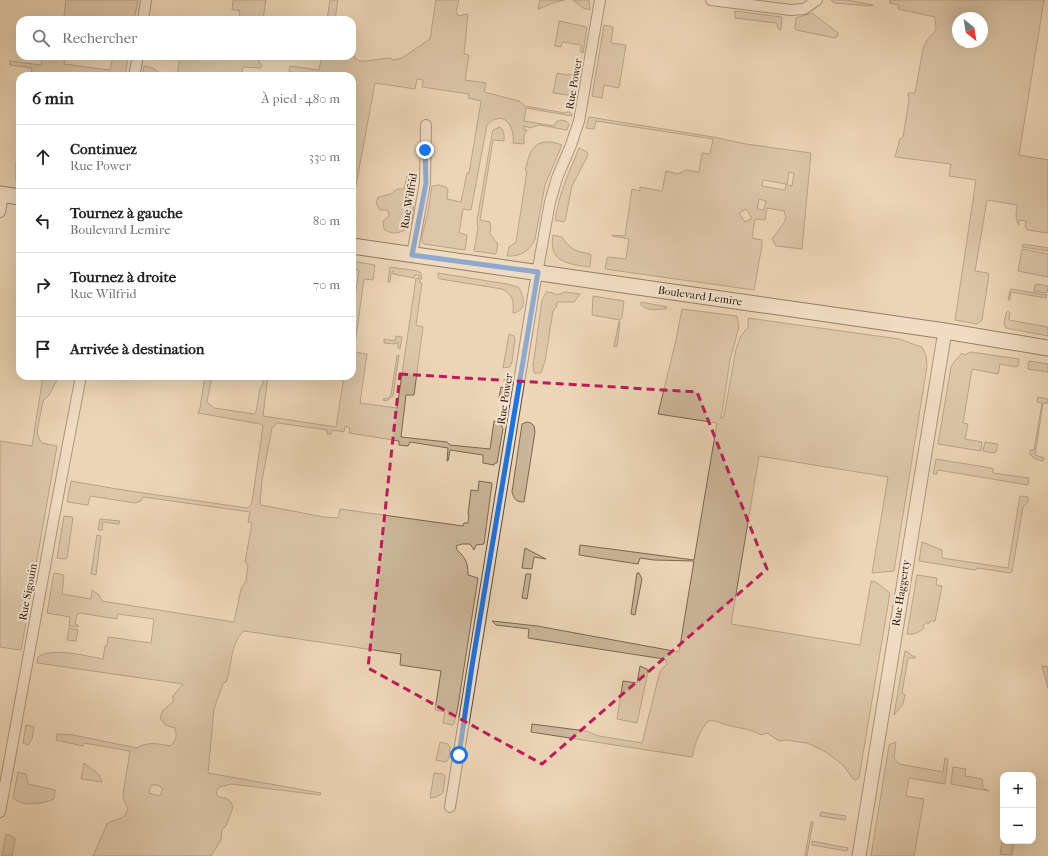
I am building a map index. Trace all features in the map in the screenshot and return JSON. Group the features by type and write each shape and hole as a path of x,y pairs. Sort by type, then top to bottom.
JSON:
{"main road":[{"path":"2,194 16,196"},
{"name":"Boulevard Lemire","path":"356,247 945,331 1048,348"}],"street":[{"path":"144,16 146,0"},
{"name":"Rue Power","path":"450,807 538,272 553,190 576,132 582,109 600,0"},
{"path":"711,0 792,10 804,9 815,2"},
{"path":"135,72 137,60"},
{"name":"Rue Wilfrid","path":"412,255 426,183 426,125"},
{"path":"0,212 2,194"},
{"name":"Rue Haggerty","path":"859,856 945,331"},
{"name":"Rue Sigouin","path":"0,812 80,380"}],"highlighted area":[{"path":"400,374 697,392 767,569 542,764 368,668"}],"shaded area":[{"path":"66,0 138,0 135,16 64,16"},
{"path":"233,0 266,0 264,16 239,16 239,10 232,10"},
{"path":"330,0 338,0 336,16 328,16"},
{"path":"436,0 459,0 456,12 458,16 468,14 464,54 469,55 465,80 486,83 484,92 519,101 525,106 565,113 570,112 572,115 526,108 524,121 554,126 556,122 560,120 566,121 569,124 567,130 539,125 530,128 524,126 524,130 527,130 524,135 524,144 513,143 512,130 507,121 503,119 493,120 487,125 471,210 463,209 459,233 467,235 465,250 424,244 422,242 422,236 432,186 439,185 446,187 448,190 447,199 461,202 467,173 469,173 481,101 468,98 469,94 422,87 423,80 417,79 415,89 375,83 356,185 356,72 289,72 290,66 319,70 321,60 356,60 356,58 359,61 365,61 389,58 394,60 402,58 430,39"},
{"path":"540,0 565,0 538,9"},
{"path":"573,0 589,0 590,10 583,8"},
{"path":"831,0 847,0 873,5 834,3"},
{"path":"890,0 1044,0 1019,155 1048,160 1048,233 1027,230 1025,226 1026,221 1019,220 1019,225 1016,218 1017,205 987,200 975,271 988,273 989,275 982,320 977,324 955,320 976,180 949,176 951,164 895,157 900,139 903,137 909,100 908,93 915,93 923,49 927,40 936,30 935,17 898,9 899,5 890,3"},
{"path":"735,11 782,17 781,30 779,30 776,23 735,18"},
{"path":"812,13 838,33 837,37 835,38 795,29 796,18"},
{"path":"559,21 587,27 583,53 581,52 581,45 562,42 561,47 555,46"},
{"path":"604,25 613,27 611,43 626,45 619,88 604,85 602,98 592,96"},
{"path":"42,60 64,60 64,64 110,70 112,60 128,60 126,72 32,72 32,68 10,65 10,61 41,65"},
{"path":"179,60 258,60 262,66 261,68 243,67 242,72 178,72"},
{"path":"144,66 155,69 159,72 143,72"},
{"path":"578,69 580,69 575,96 553,93 557,73 568,75 576,73"},
{"path":"589,117 713,137 746,144 811,153 802,249 776,246 772,239 784,223 786,217 784,211 767,208 765,220 755,219 752,238 762,240 762,245 754,290 605,269 608,257 626,259 629,239 612,235 625,236 632,189 640,191 640,187 662,191 666,171 678,174 686,170 699,172 702,153 710,154 713,139 596,121 594,129 586,128","holes":["789,172 794,173 792,186 787,185","763,180 786,184 785,190 762,186","759,199 766,201 764,210 757,209","746,209 752,218 745,222 739,213"]},
{"path":"500,127 504,135 504,141 493,140 480,220 490,222 491,231 489,232 498,243 496,254 474,251 478,228 477,220 492,134 493,130"},
{"path":"545,142 552,142 562,145 545,185 535,239 530,247 524,252 507,256 509,247 516,242 527,171 525,170 529,156 536,145"},
{"path":"579,148 587,152 588,155 572,186 565,221 555,220 568,174"},
{"path":"407,176 416,176 412,223 403,231 392,233 384,229 383,221 389,216 388,210 380,210 376,203 378,197 391,194 397,189 404,189"},
{"path":"553,235 562,237 568,245 574,249 590,254 590,267 568,263 557,257 552,244"},
{"path":"1023,244 1048,248 1048,251 1022,247"},
{"path":"1022,249 1048,254 1048,277 1018,271"},
{"path":"356,262 375,265 373,280 364,279 356,337 356,290 359,270 356,270"},
{"path":"390,267 418,271 421,273 422,279 420,279 420,283 422,283 416,325 423,327 414,395 406,395 401,437 447,442 450,445 490,449 494,421 496,421 501,424 503,429 497,463 494,465 483,463 483,455 450,450 447,461 448,448 410,442 408,446 399,445 399,441 349,433 350,428 345,426 344,432 332,430 331,434 327,434 327,430 278,423 272,428 262,480 260,502 261,505 324,517 338,518 340,509 463,526 464,523 468,523 471,490 478,491 479,481 492,483 484,544 476,545 474,550 470,544 456,546 457,550 466,561 468,575 478,578 454,724 443,723 445,712 435,710 441,671 400,665 401,654 244,631 236,642 226,682 223,683 214,709 208,773 321,793 320,795 231,784 220,787 216,791 218,797 227,799 231,802 233,807 226,826 222,829 221,840 211,856 93,856 107,824 122,818 128,809 123,798 123,794 130,751 84,743 83,746 56,740 57,734 73,735 137,748 145,744 170,746 176,738 175,728 165,725 160,718 163,710 173,702 173,696 183,684 37,663 38,657 44,654 60,652 103,659 108,637 151,643 154,619 118,614 117,619 80,613 77,614 75,624 78,625 78,627 69,626 70,617 47,613 54,573 64,575 62,594 91,599 92,590 99,595 102,601 234,622 241,589 246,581 248,565 245,562 252,523 248,522 250,512 143,497 141,501 135,503 90,496 88,505 67,502 71,481 247,508 250,506 252,502 263,426 260,424 198,413 204,380 211,380 207,402 214,408 254,414 256,412 260,388 263,380 268,380 263,416 336,427 343,380 356,380 356,352 367,354 360,403 397,408 416,278 419,279 419,275 415,275 414,278 393,274 393,271 391,273 390,282 388,282","holes":["151,785 158,785 163,789 160,796 149,793"]},
{"path":"438,273 518,287 522,295 523,306 518,312 513,313 511,296 502,289 440,279 438,278"},
{"path":"1035,285 1048,286 1047,293 1034,291"},
{"path":"1011,289 1047,295 1046,298 1011,292 1010,300 1008,300"},
{"path":"547,291 557,295 565,292 580,294 574,302 557,302 557,306 553,311 545,361 541,373 534,373 533,366 542,300"},
{"path":"593,296 624,301 622,318 620,320 592,315"},
{"path":"641,302 667,307 666,309 656,310 647,309 641,305"},
{"path":"682,309 737,316 739,327 730,360 721,419 724,416 736,349 741,336 748,327 748,318 899,339 922,347 926,355 927,366 894,571 872,573 888,477 759,456 731,624 860,645 871,581 876,582 890,593 859,778 856,780 853,779 843,765 826,752 807,743 785,740 779,741 767,733 761,735 715,721 708,721 702,729 696,742 692,757 531,732 532,724 586,731 599,736 642,743 660,671 667,662 664,659 528,638 529,629 496,625 492,621 537,626 679,652 694,561 654,560 640,558 638,564 579,555 580,545 694,560 717,423 658,414"},
{"path":"1008,311 1010,313 1009,320 1048,327 1048,336 1006,328 1004,325 1006,313"},
{"path":"619,321 617,346 614,347"},
{"path":"509,334 515,338 512,362 510,367 503,368"},
{"path":"396,336 402,337 400,349 398,348 398,342 394,344 384,343 384,339 395,341"},
{"path":"971,352 1019,359 1018,366 1016,367 1000,364 998,374 972,369 963,423 968,424 965,439 982,442 981,451 938,444 951,367 962,353 964,355"},
{"path":"399,355 393,396 384,401 383,399 388,398 391,395 397,356"},
{"path":"1029,361 1048,364 1048,372 1028,369"},
{"path":"42,380 57,380 49,395 43,401 37,432 42,443 57,446 21,650 0,647 0,441 32,446"},
{"path":"501,387 507,389 507,396 505,398 499,398"},
{"path":"1038,397 1048,399 1048,403 1043,403 1035,455 1044,458 1043,461 1035,459 1030,454 1030,450 1034,450 1042,403 1037,402"},
{"path":"527,422 534,426 535,432 524,502 521,502 516,500 512,492 522,424"},
{"path":"985,442 998,444 996,452 983,451"},
{"path":"936,459 991,468 993,469 993,473 1029,478 1028,485 938,470 937,474 933,474"},
{"path":"1020,496 1028,497 1028,502 1023,507 1012,572 1010,573 978,568 975,570 919,561 922,542 942,550 942,558 1008,568"},
{"path":"64,516 73,518 67,558 65,559 57,558"},
{"path":"100,519 120,521 119,524 103,522 102,530 98,530"},
{"path":"97,535 101,536 96,575 91,574"},
{"path":"525,548 546,559 534,557 532,569 522,568"},
{"path":"637,573 639,573 642,579 635,615 631,614"},
{"path":"526,574 531,574 527,599 522,598"},
{"path":"917,575 937,578 936,585 942,586 935,621 931,621 928,624 927,622 923,626 924,628 917,633 907,634"},
{"path":"69,628 78,630 76,641 67,640"},
{"path":"905,651 912,656 915,656 915,658 908,658 902,693 905,695 903,704 894,715"},
{"path":"640,666 647,669 648,672 637,723 617,719 623,681 637,683"},
{"path":"1042,666 1048,667 1048,688"},
{"path":"26,725 34,727 32,739 28,745 23,743"},
{"path":"440,742 448,744 450,747 449,758 446,762 436,760"},
{"path":"896,742 894,758 899,764 943,772 945,758 948,759 945,784 909,778 906,796 924,799 914,856 871,856 889,745"},
{"path":"84,763 97,773 102,782 81,779"},
{"path":"953,767 966,769 965,776 982,779 983,788 989,791 951,784"},
{"path":"18,772 26,774 28,784 55,790 54,799 27,804 13,798"},
{"path":"434,773 443,774 445,776 443,793 436,797 430,798"},
{"path":"821,812 846,816 845,820 820,816"},
{"path":"811,822 813,822 807,856 805,856"},
{"path":"6,834 15,839 12,856 2,856"},
{"path":"812,841 848,848 847,851 812,845"},
{"path":"1002,844 1014,844 1012,855 1000,854"}],"route":[{"path":"425,150 426,183 412,255 538,272 472,666 459,755"}]}
